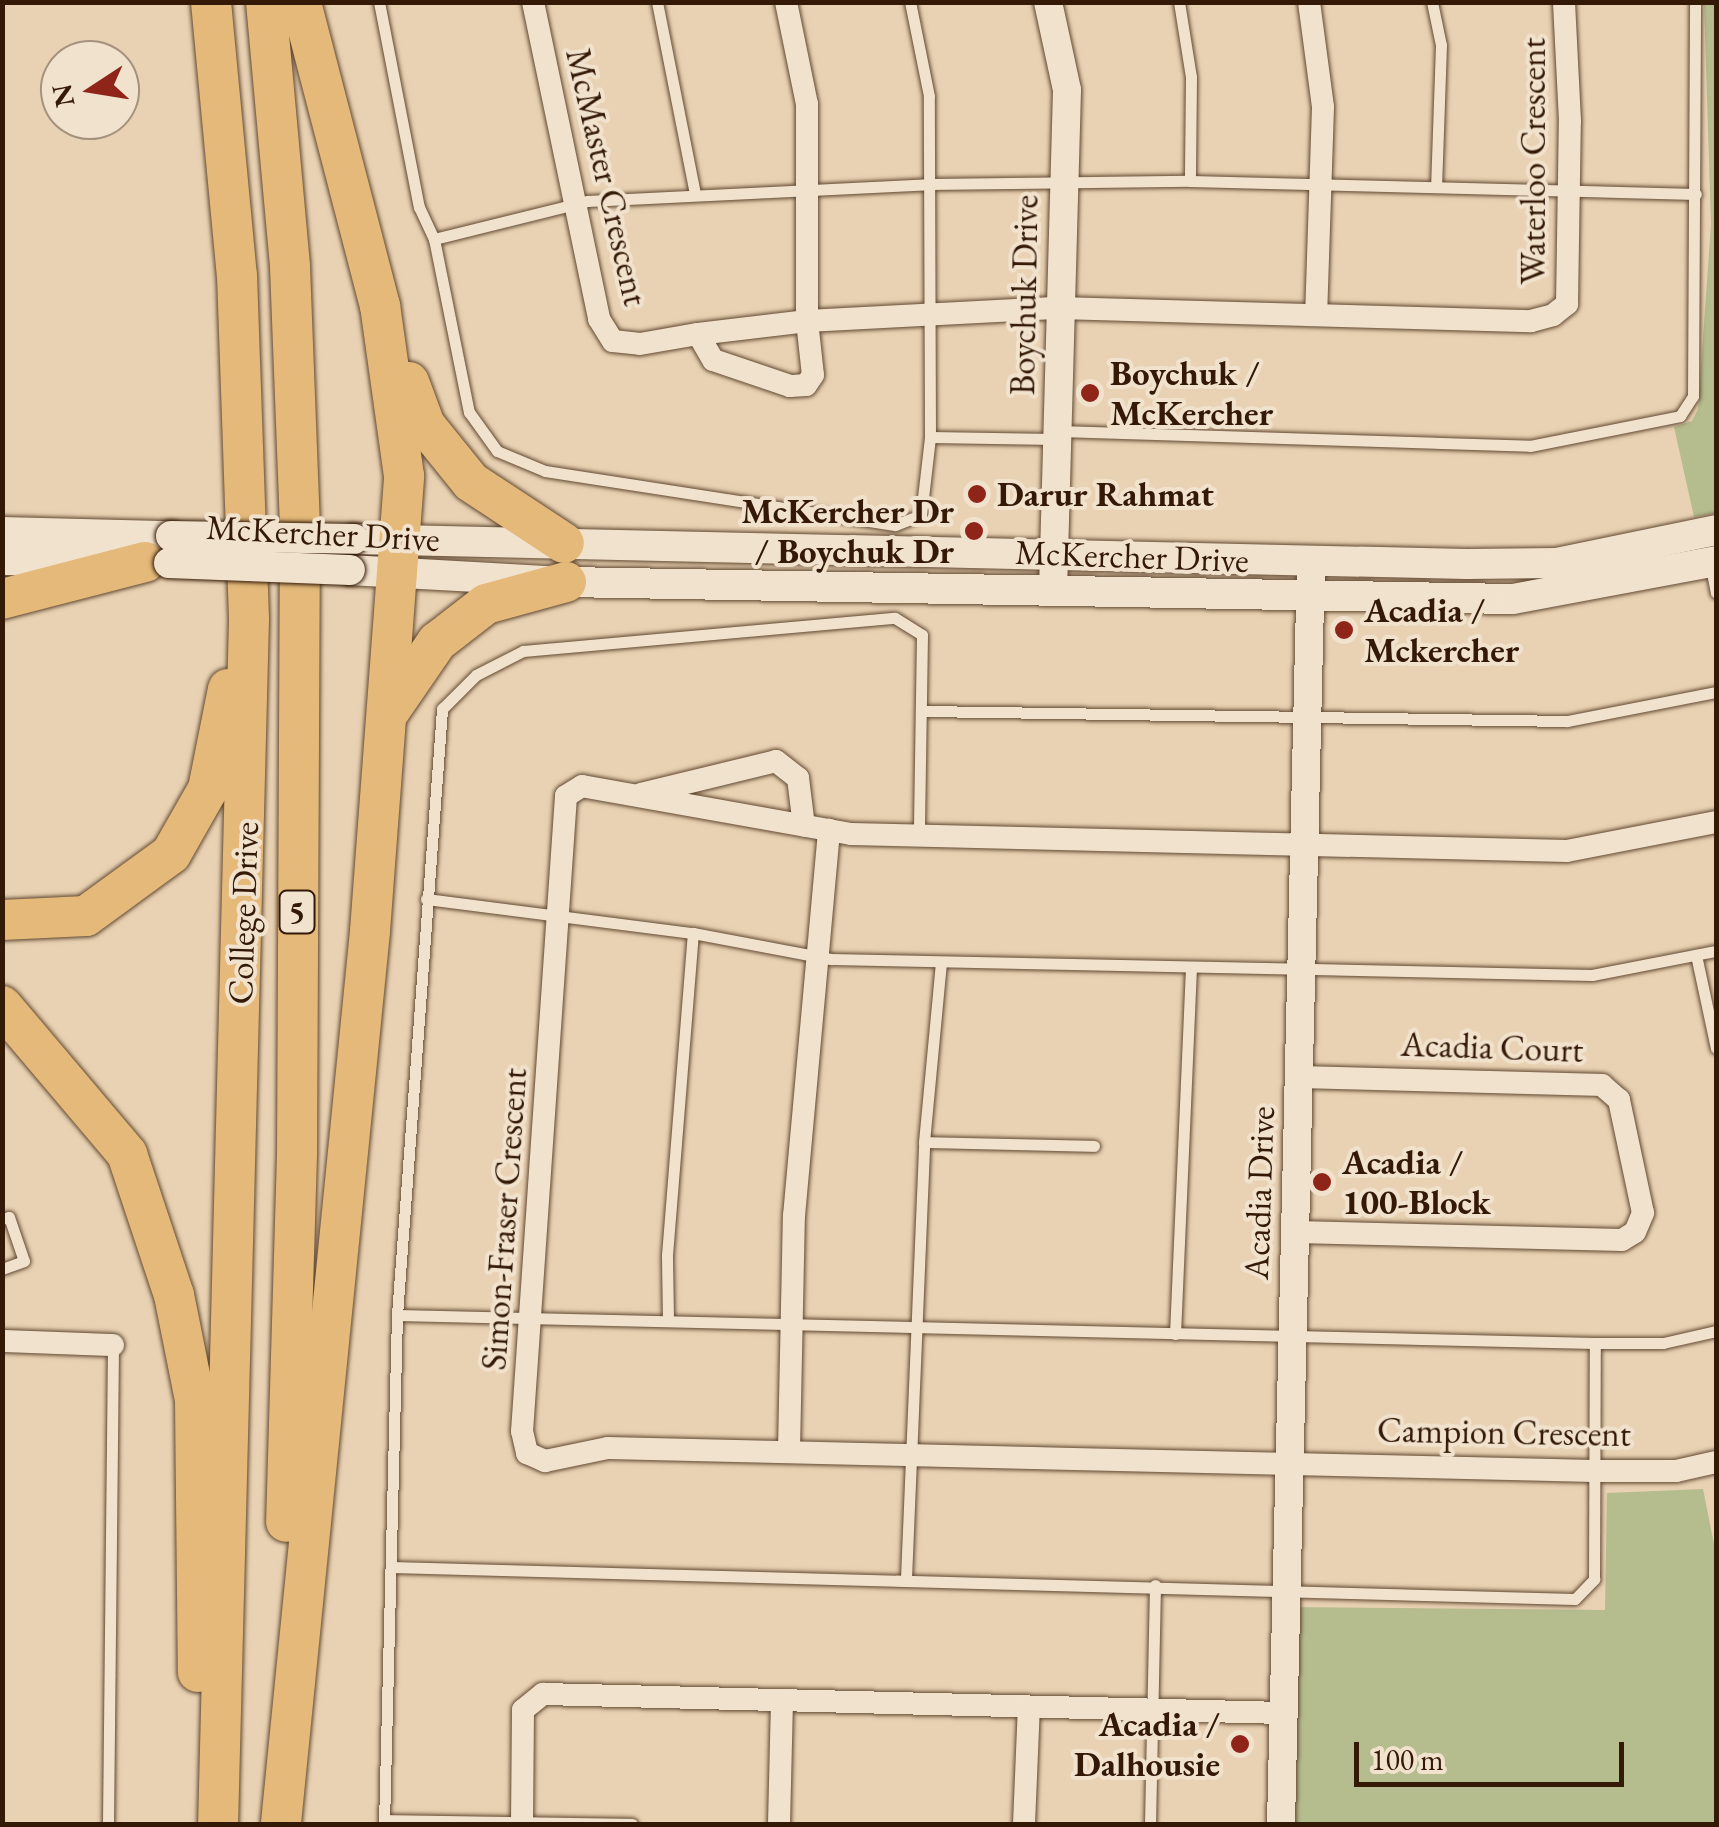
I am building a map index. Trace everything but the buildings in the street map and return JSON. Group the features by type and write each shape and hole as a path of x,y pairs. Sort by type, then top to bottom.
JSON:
{"highway":[{"name":"College Drive","path":"211,2 244,406 246,824 218,1824"},
{"name":"College Drive","path":"266,2 291,286 300,542 297,1154 280,1824"},
{"path":"280,1824 370,930 398,558 400,434 380,306 301,2"},
{"path":"380,306 425,426 471,482 565,562 486,604 449,632 408,676 384,720"},
{"path":"2,920 21,924 86,916 171,854 208,789 226,710 244,406"},
{"path":"2,599 162,554"},
{"path":"2,1006 127,1154 174,1294 195,1400 200,1824"}],"main road":[{"name":"McKercher Drive","path":"2,532 162,554 350,570 398,558 565,562 1054,557 1311,564 1558,563 1716,530"},
{"name":"McKercher Drive","path":"2,560 162,554 354,539 398,558"},
{"name":"McKercher Drive","path":"565,562 1053,592 1310,599 1541,598 1713,562"}],"street":[{"name":"McMaster Crescent","path":"533,2 599,319 613,341 807,321 1059,308"},
{"path":"698,334 713,360 806,385 813,375 807,321 808,104 786,2"},
{"name":"Boychuk Drive","path":"1048,2 1067,90 1053,592"},
{"path":"1309,2 1323,107 1316,314"},
{"name":"Waterloo Crescent","path":"1059,308 1531,321 1553,316 1567,304 1564,2"},
{"name":"Acadia Drive","path":"1280,1824 1311,564"},
{"name":"Simon-Fraser Crescent","path":"634,796 776,762 798,778 804,826"},
{"name":"Simon-Fraser Crescent","path":"1288,1461 608,1448 545,1461 534,1457 522,1432 562,916 566,796 582,786 829,830 1302,846"},
{"path":"1302,846 1567,851 1716,822"},
{"path":"789,1450 791,1325 816,956 829,830"},
{"name":"Acadia Court","path":"1296,1232 1622,1240 1635,1232 1643,1213 1619,1100 1602,1085 1300,1076"},
{"path":"2,1341 113,1345"},
{"name":"Campion Crescent","path":"1288,1461 1594,1470 1676,1470 1716,1462"},
{"path":"522,1823 524,1710 544,1694 1282,1713"},
{"path":"779,1824 782,1703"},
{"path":"1024,1824 1029,1708"}],"lane":[{"path":"379,2 419,207 434,238 469,412 497,452 545,471 895,524 921,515 930,437 929,96 910,2"},
{"path":"656,2 695,194"},
{"path":"1178,2 1192,76 1190,182"},
{"path":"1432,2 1441,46 1436,186"},
{"path":"930,437 1059,435 1530,446 1680,416 1693,396 1695,2"},
{"path":"434,238 573,205 695,194 929,184 1190,182 1320,190 1436,186 1696,194"},
{"path":"1713,562 1716,592"},
{"path":"632,1824 384,1822 397,1315 442,709 454,692 497,660 636,638 895,618 922,635 924,710 919,836"},
{"path":"924,710 1307,722 1568,721 1716,692"},
{"path":"426,899 693,933 816,956 942,963 1592,975 1716,951"},
{"path":"668,1321 667,1255 693,933"},
{"path":"1696,955 1716,1048"},
{"path":"906,1578 924,1142 942,963"},
{"path":"1175,1334 1191,970"},
{"path":"924,1142 1094,1146"},
{"path":"2,1220 8,1217 24,1261 2,1269"},
{"path":"397,1315 1596,1343 1663,1343 1716,1332"},
{"path":"391,1567 1286,1588 1575,1599 1594,1578 1596,1343"},
{"path":"108,1824 113,1345"},
{"path":"1150,1824 1155,1585"}],"green space":[{"path":"1704,3 1716,3 1716,513 1694,517 1674,427 1692,421 1698,409 1711,224"},
{"path":"1703,1489 1716,1554 1716,1824 1280,1824 1286,1607 1605,1610 1607,1493"}],"place":[{"name":"Boychuk / McKercher","path":"1090,393"},
{"name":"Darur Rahmat","path":"977,494"},
{"name":"McKercher Dr / Boychuk Dr","path":"974,531"},
{"name":"Acadia / Mckercher","path":"1344,630"},
{"name":"Acadia / 100-Block","path":"1322,1182"},
{"name":"Acadia / Dalhousie","path":"1240,1744"}]}
